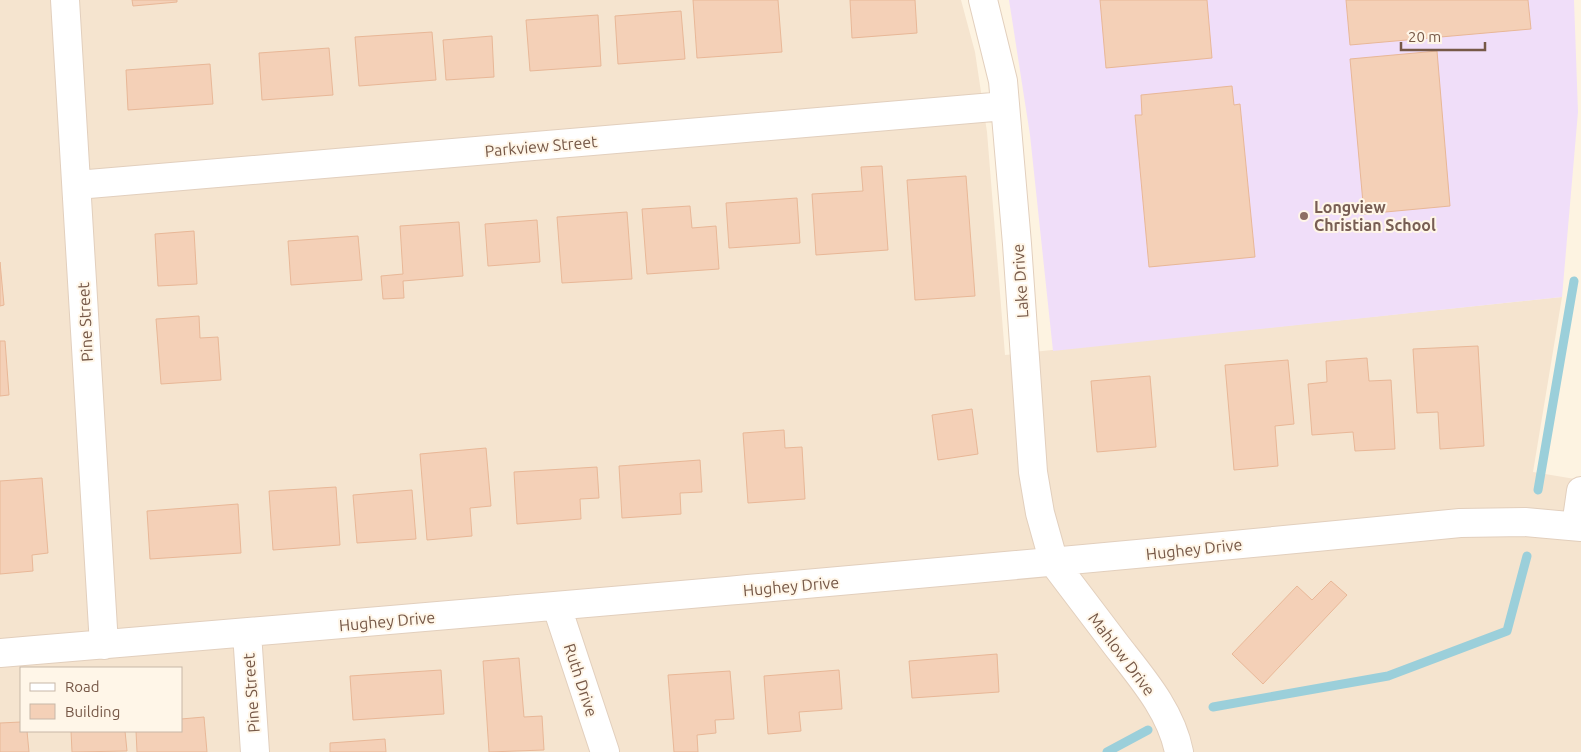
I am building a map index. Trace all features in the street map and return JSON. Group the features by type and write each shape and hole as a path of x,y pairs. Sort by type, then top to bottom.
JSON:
{"street":[{"name":"Pine Street","path":"65,0 104,645"},
{"name":"Lake Drive","path":"983,0 1000,66 1005,106 1033,472 1040,513 1054,563"},
{"name":"Parkview Street","path":"77,185 1005,106"},
{"path":"1579,527 1581,492"},
{"name":"Hughey Drive","path":"0,653 557,608 1054,563 1468,522 1524,522 1579,527"},
{"name":"Mahlow Drive","path":"1054,563 1147,686 1171,725 1179,752"},
{"name":"Ruth Drive","path":"557,608 605,752"},
{"name":"Pine Street","path":"247,633 256,752"}],"shaded area":[{"path":"0,0 961,0 975,52 987,132 1005,355 1562,297 1533,472 1581,480 1581,752 0,752"},
{"name":"Longview Christian School","path":"1009,0 1574,0 1578,112 1562,297 1053,351 1030,135"}],"building":[{"path":"132,0 177,0 177,2 133,6"},
{"path":"693,0 778,0 782,52 697,58"},
{"path":"850,0 915,0 917,33 852,38"},
{"path":"1100,0 1207,0 1212,58 1106,68"},
{"path":"1346,0 1528,0 1531,29 1350,45"},
{"path":"681,11 685,59 618,64 615,16"},
{"path":"598,15 601,66 530,71 526,20"},
{"path":"432,32 436,80 359,86 355,37"},
{"path":"492,36 494,77 446,80 443,40"},
{"path":"329,48 333,95 262,100 259,53"},
{"path":"1437,51 1450,206 1364,214 1350,59"},
{"path":"210,64 213,104 128,110 126,70"},
{"path":"1232,86 1234,105 1240,104 1255,257 1149,267 1135,115 1142,115 1141,95"},
{"path":"882,166 888,250 816,255 812,194 863,191 861,167"},
{"path":"966,176 975,296 915,300 907,180"},
{"path":"797,198 800,243 729,248 726,203"},
{"path":"690,206 692,228 716,226 719,269 647,274 642,209"},
{"path":"627,212 632,279 562,283 557,217"},
{"path":"537,220 540,262 488,266 485,224"},
{"path":"459,222 463,276 403,281 404,298 383,299 381,276 403,274 400,226"},
{"path":"194,231 197,284 158,286 155,234"},
{"path":"358,236 362,280 291,285 288,241"},
{"path":"0,262 4,305 0,306"},
{"path":"199,316 200,338 218,337 221,380 161,384 156,319"},
{"path":"0,341 5,341 9,395 0,396"},
{"path":"1478,346 1484,446 1440,449 1438,412 1417,413 1413,349"},
{"path":"1367,358 1369,381 1391,380 1395,449 1355,451 1353,432 1312,435 1308,384 1327,382 1326,361"},
{"path":"1288,360 1294,424 1275,426 1278,466 1234,470 1225,365"},
{"path":"1150,376 1156,447 1097,452 1091,381"},
{"path":"972,409 978,454 938,460 932,415"},
{"path":"784,430 785,448 802,447 805,499 748,503 743,433"},
{"path":"486,448 491,506 470,508 472,536 427,540 420,454"},
{"path":"700,460 702,492 680,493 681,514 622,518 619,466"},
{"path":"597,467 599,498 580,499 581,519 517,524 514,472"},
{"path":"42,478 48,553 32,555 33,571 0,574 0,481"},
{"path":"336,487 340,545 273,550 269,491"},
{"path":"412,490 416,539 357,543 353,495"},
{"path":"238,504 241,553 150,559 147,511"},
{"path":"1331,581 1347,595 1263,684 1232,654 1297,586 1312,600"},
{"path":"997,654 999,692 912,698 909,661"},
{"path":"519,658 524,717 542,716 544,750 489,752 483,661"},
{"path":"441,670 444,714 353,720 350,676"},
{"path":"839,670 842,709 799,712 801,731 768,734 764,676"},
{"path":"730,671 734,719 715,720 716,733 697,735 698,752 674,752 668,675"},
{"path":"204,717 207,752 137,752 136,732 182,732 182,719"},
{"path":"20,722 20,732 27,732 29,752 0,752 0,723"},
{"path":"71,732 125,732 127,751 72,752"},
{"path":"385,739 386,752 330,752 330,743"}],"waterway":[{"path":"1538,490 1574,281"},
{"path":"1213,707 1388,676 1507,631 1527,556"},
{"path":"1107,752 1148,730"}],"place":[{"name":"Longview Christian School","path":"1304,216"}]}
